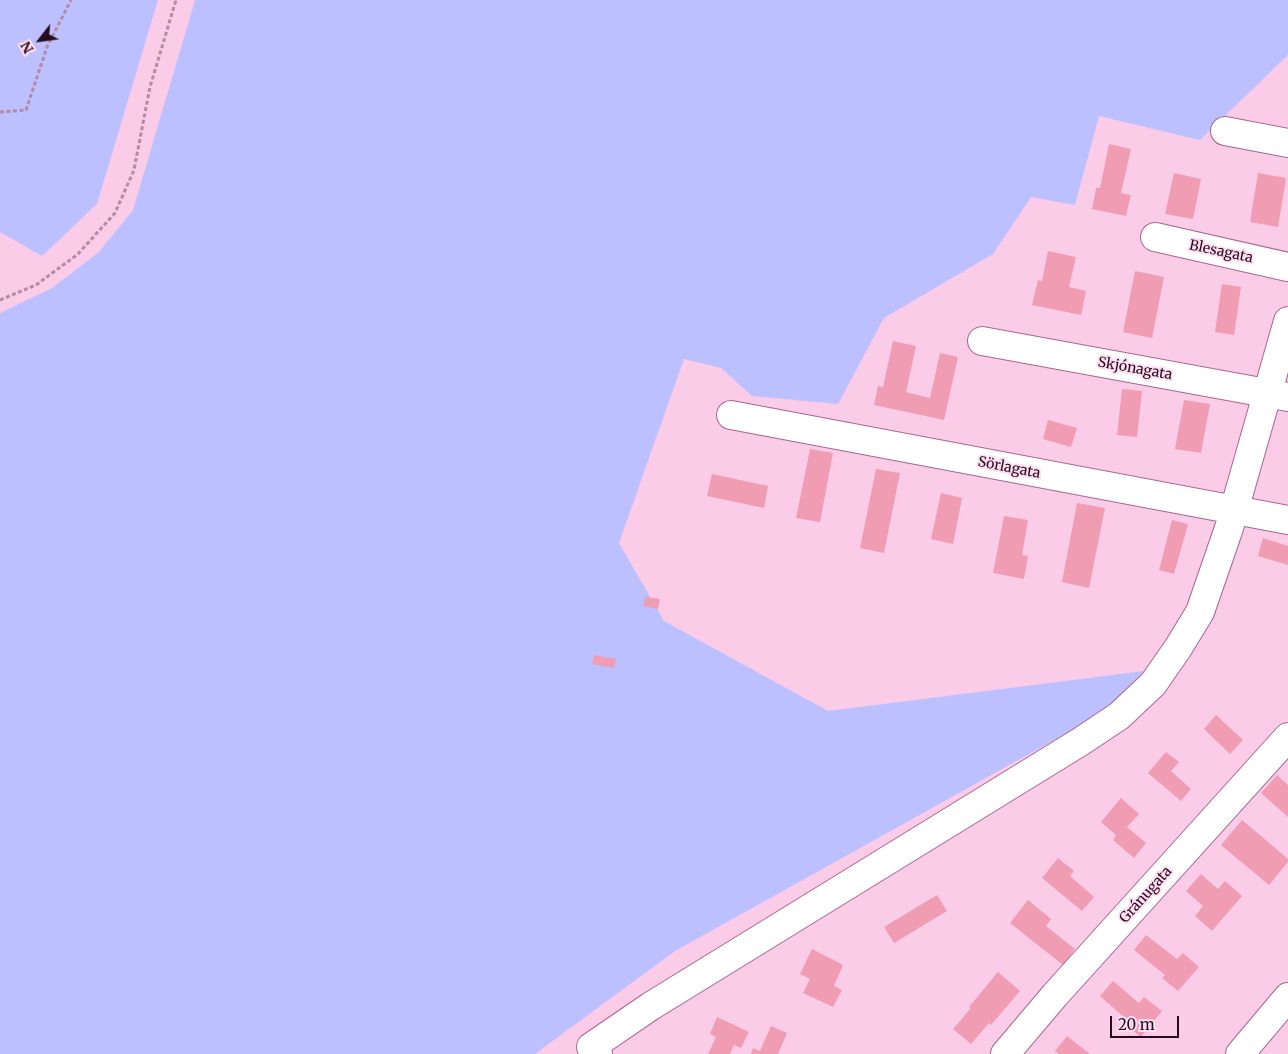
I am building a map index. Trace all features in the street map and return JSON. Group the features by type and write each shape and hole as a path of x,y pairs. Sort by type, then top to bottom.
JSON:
{"street":[{"path":"1225,131 1288,143"},
{"name":"Blesagata","path":"1155,237 1288,267"},
{"path":"595,1050 659,1001 1119,716 1153,684 1200,612 1229,528 1260,415 1278,395 1288,321"},
{"name":"Skjónagata","path":"982,341 1278,395"},
{"name":"Sörlagata","path":"731,415 1288,520"},
{"name":"Gránugata","path":"1005,1054 1288,737"},
{"path":"1240,1054 1288,997"}],"path":[{"path":"0,112 26,110 47,47 71,0"},
{"path":"0,300 36,285 78,254 115,213 134,170 150,88 176,0"}],"shaded area":[{"path":"0,0 158,0 97,204 42,256 0,232"},
{"path":"195,0 1288,0 1288,55 1200,140 1099,116 1075,205 1031,197 993,254 884,318 838,404 752,396 721,368 684,359 619,543 664,621 828,711 1144,671 1110,709 675,951 535,1054 0,1054 0,313 52,288 99,252 133,210"}],"building":[{"path":"1109,144 1131,149 1121,193 1131,195 1126,216 1092,209 1096,188 1100,188"},
{"path":"1174,173 1201,179 1193,219 1165,214"},
{"path":"1258,173 1286,178 1278,227 1250,222"},
{"path":"1048,251 1076,257 1069,287 1086,291 1081,315 1032,305 1038,280 1042,281"},
{"path":"1135,271 1164,277 1152,338 1123,332"},
{"path":"1222,284 1241,287 1234,335 1215,332"},
{"path":"893,341 916,346 906,392 930,398 940,353 958,357 944,420 874,405 878,386 883,387"},
{"path":"1122,389 1142,391 1137,437 1117,435"},
{"path":"1184,400 1210,404 1201,453 1175,449"},
{"path":"1048,420 1077,428 1071,447 1043,439"},
{"path":"810,449 833,453 820,522 796,518"},
{"path":"876,469 900,473 884,553 860,548"},
{"path":"712,474 768,486 764,508 707,496"},
{"path":"941,493 962,498 953,544 931,539"},
{"path":"1077,503 1105,508 1089,588 1062,582"},
{"path":"1004,516 1028,520 1022,555 1028,556 1024,579 993,573"},
{"path":"1172,520 1188,524 1174,574 1159,570"},
{"path":"1263,538 1288,546 1288,565 1258,556"},
{"path":"645,597 660,599 658,609 643,606"},
{"path":"594,655 616,659 614,668 592,664"},
{"path":"1216,715 1243,740 1230,754 1204,729"},
{"path":"1166,752 1179,762 1171,771 1191,789 1181,801 1148,773"},
{"path":"1277,775 1288,785 1288,817 1261,793"},
{"path":"1121,798 1139,814 1127,827 1146,843 1134,858 1113,840 1116,835 1101,822"},
{"path":"1242,820 1288,859 1288,862 1269,885 1221,845"},
{"path":"1058,858 1074,871 1070,876 1094,897 1082,911 1042,878"},
{"path":"1201,874 1218,889 1225,881 1242,896 1212,931 1195,916 1203,906 1186,891"},
{"path":"937,895 947,911 894,943 884,927"},
{"path":"1028,900 1051,919 1046,926 1075,949 1063,965 1010,923"},
{"path":"1146,935 1177,959 1183,953 1199,967 1178,991 1162,978 1165,975 1134,950"},
{"path":"812,949 843,965 834,986 842,990 833,1007 803,993 810,979 800,974"},
{"path":"998,972 1020,991 991,1025 989,1023 971,1044 953,1029"},
{"path":"1113,981 1139,1003 1144,997 1162,1011 1141,1037 1123,1023 1126,1019 1100,996"},
{"path":"717,1017 749,1032 741,1048 734,1045 730,1054 708,1054 716,1037 710,1034"},
{"path":"771,1026 787,1033 778,1054 751,1054 753,1048 760,1051"},
{"path":"1067,1036 1090,1054 1059,1054 1055,1051"}]}
